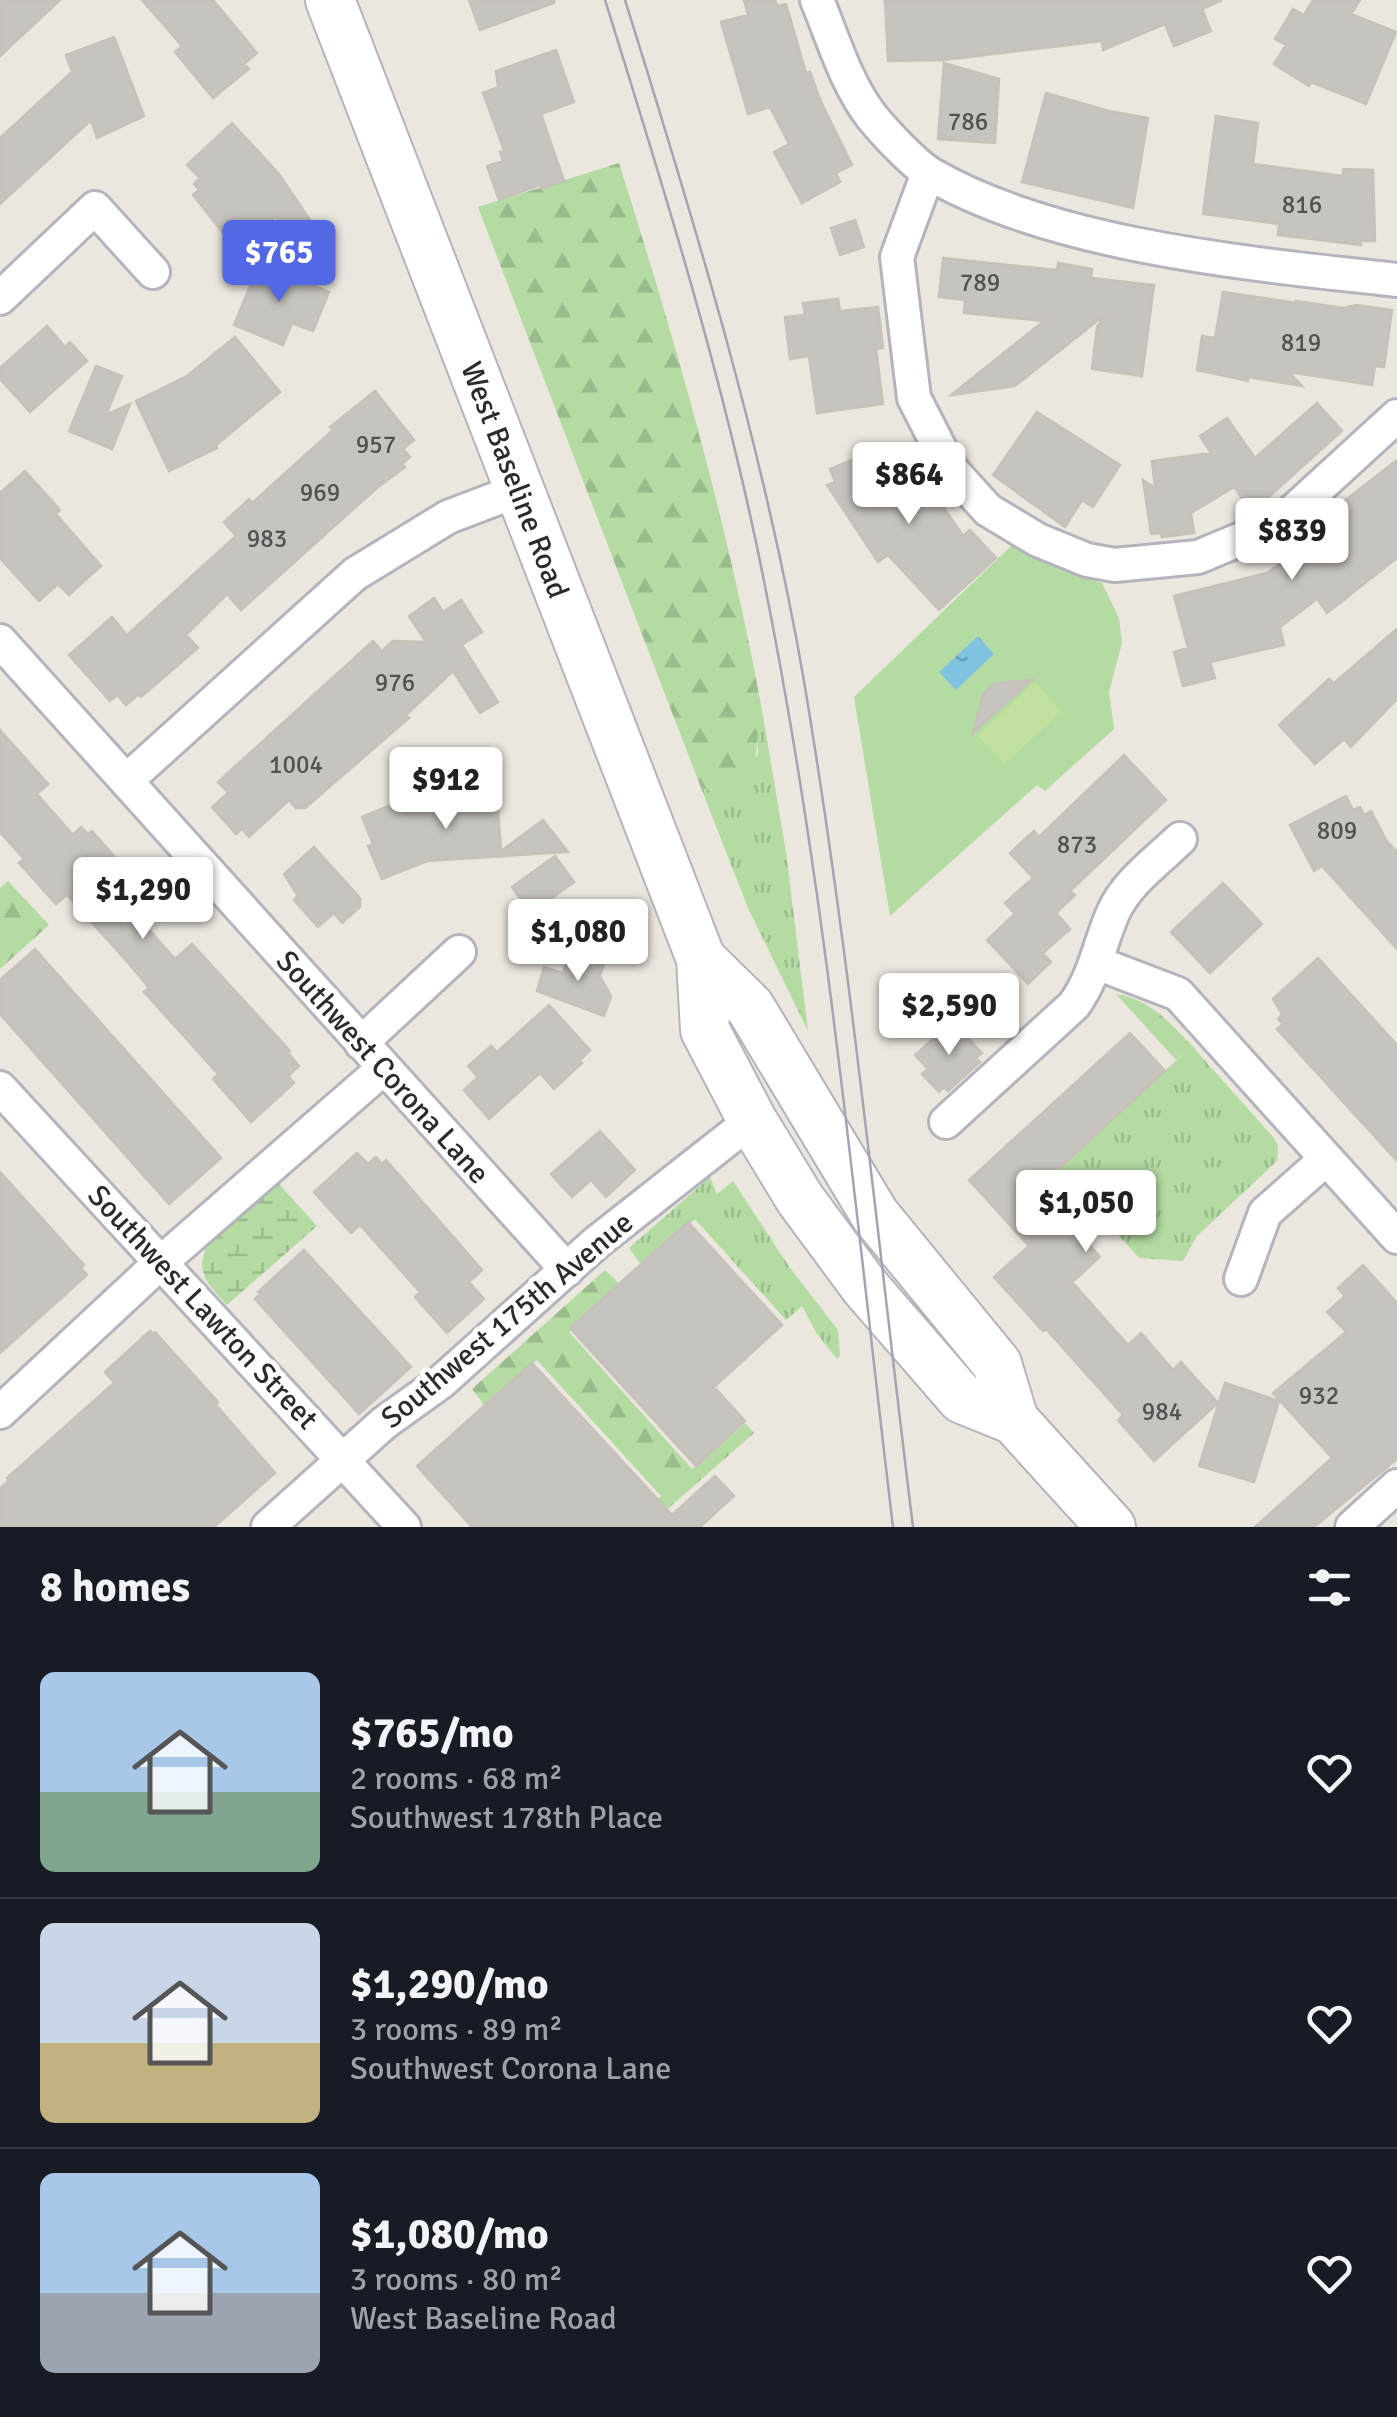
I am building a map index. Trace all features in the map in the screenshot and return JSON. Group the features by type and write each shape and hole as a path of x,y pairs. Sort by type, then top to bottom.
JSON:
{"main road":[{"name":"West Baseline Road","path":"330,0 670,887 701,958 705,1030 752,1120 800,1199 865,1287 962,1399 1014,1420"},
{"name":"West Baseline Road","path":"701,958 750,1007 875,1215 997,1364 1014,1420 1111,1527"}],"street":[{"path":"817,0 848,76 871,116 928,173 1004,210 1184,252 1397,280"},
{"path":"928,173 897,257 914,398 950,468 988,510 1038,540 1087,560 1115,565 1198,556 1258,532 1291,512 1397,416"},
{"path":"0,298 95,208 153,272"},
{"path":"126,780 355,574 448,517 520,490"},
{"name":"Southwest Corona Lane","path":"0,641 567,1270"},
{"path":"946,1122 1074,1005 1088,986 1112,914 1124,892 1180,838"},
{"path":"361,1043 459,952"},
{"path":"1097,962 1178,994 1397,1236"},
{"path":"0,1412 159,1264 384,1068"},
{"name":"Southwest Lawton Street","path":"0,1088 404,1527"},
{"name":"Southwest 175th Avenue","path":"268,1527 384,1423 441,1382 597,1242 752,1120"},
{"path":"1241,1279 1265,1214 1326,1159"},
{"path":"1352,1527 1397,1486"}],"green space":[{"path":"619,163 699,434 762,710 751,777 721,788 701,788 478,207"},
{"path":"1012,545 1048,564 1102,583 1119,618 1122,643 1109,692 1114,729 1045,791 1037,785 890,916 854,697"},
{"path":"1035,682 1062,711 1004,764 977,736"},
{"path":"762,710 786,852 808,1031 748,908 701,788 712,790 758,755 757,730"},
{"path":"8,881 49,925 0,969 0,888"},
{"path":"1116,994 1149,1006 1192,1046 1176,1060"},
{"path":"1192,1046 1274,1138 1278,1145 1277,1161 1197,1236 1183,1261 1139,1258 1058,1168"},
{"path":"710,1177 717,1194 733,1181 790,1268 838,1330 837,1359 802,1306 786,1320 695,1219 642,1266 629,1248"},
{"path":"278,1183 317,1226 227,1305 203,1272 207,1246"},
{"path":"605,1270 621,1285 569,1332 692,1469 745,1423 754,1433 647,1527 628,1527 661,1496 537,1360 485,1406 472,1389"}],"water":[{"path":"978,636 994,654 956,690 939,672"}],"building":[{"path":"0,0 60,0 0,56"},
{"path":"142,0 213,0 257,53 244,64 249,69 213,98 175,52 182,46"},
{"path":"469,0 554,0 554,3 480,30"},
{"path":"744,0 786,4 806,73 810,72 852,165 836,173 840,182 802,203 774,152 789,144 770,107 748,114 721,22 748,15"},
{"path":"885,0 1222,0 1202,9 1211,31 1174,46 1165,24 1103,50 1102,41 944,60 888,61"},
{"path":"1313,0 1360,0 1351,14 1396,32 1366,104 1311,82 1309,86 1274,64 1286,45 1275,39 1293,9 1304,15"},
{"path":"114,37 144,116 97,138 91,120 0,204 0,138 72,72 66,55"},
{"path":"556,50 574,102 541,114 564,181 499,200 487,166 503,161 500,152 504,150 483,93 498,87 496,71"},
{"path":"944,63 999,79 995,143 938,139"},
{"path":"1046,93 1148,118 1133,208 1022,182"},
{"path":"1216,116 1258,123 1253,164 1343,176 1343,169 1373,170 1375,241 1361,241 1361,245 1278,235 1279,224 1203,214"},
{"path":"232,123 279,174 314,226 260,262 279,214 234,247 193,195 199,190 194,184 200,178 187,165"},
{"path":"855,220 864,247 840,255 831,228"},
{"path":"943,258 1057,270 1058,263 1092,269 1091,278 1154,285 1142,376 1092,369 1097,327 1106,314 1015,386 951,395 1044,321 964,313 965,300 939,297"},
{"path":"259,264 329,292 313,331 292,323 283,345 234,325"},
{"path":"1223,292 1296,303 1392,310 1384,367 1375,366 1372,385 1289,372 1302,386 1248,377 1248,381 1197,370 1202,336 1215,338"},
{"path":"838,299 840,311 878,307 883,348 876,349 883,404 817,413 809,356 790,359 785,317 805,315 803,303"},
{"path":"47,326 65,347 70,342 87,361 30,412 0,379 0,368"},
{"path":"235,337 280,392 217,448 169,471 136,401 187,376"},
{"path":"96,366 122,376 106,415 130,404 112,449 69,431"},
{"path":"375,391 414,440 403,449 410,457 402,464 405,467 241,610 227,594 186,635 198,648 141,697 139,694 126,705 117,695 110,701 69,655 112,617 127,635 236,536 224,522 249,499 252,503 333,430 330,427"},
{"path":"1317,403 1342,431 1264,501 1251,511 1234,487 1191,513 1194,533 1162,537 1161,533 1151,534 1143,480 1155,488 1152,461 1211,453 1200,436 1227,418 1255,458"},
{"path":"1037,412 1120,465 1093,507 1082,500 1065,527 993,475"},
{"path":"908,453 928,506 938,499 963,536 970,530 996,558 939,610 888,555 878,562 827,485 835,482 830,469 862,456 867,469"},
{"path":"1397,460 1397,558 1327,613 1317,599 1280,627 1284,645 1210,662 1215,678 1183,686 1174,652 1188,648 1174,596 1267,573 1337,521 1330,512"},
{"path":"25,471 101,566 69,595 58,584 39,601 0,558 0,493"},
{"path":"434,598 443,612 461,600 482,632 462,645 498,702 480,713 453,671 406,715 409,718 305,808 296,808 289,800 249,837 242,829 236,834 212,807 228,793 218,782 373,641 382,651 393,641 426,642 409,616"},
{"path":"1397,629 1397,699 1351,747 1344,739 1315,764 1279,725 1329,679 1334,683"},
{"path":"1031,680 973,733 983,694 993,684"},
{"path":"0,730 48,784 37,794 73,835 81,827 88,834 92,831 146,893 137,902 146,912 146,926 175,959 192,944 290,1051 299,1066 288,1076 294,1083 251,1122 213,1079 218,1074 144,992 149,988 131,966 67,895 56,904 19,863 24,859 0,832"},
{"path":"1124,755 1166,800 1070,891 1075,895 1056,913 1070,929 1043,953 1051,962 1028,984 987,940 1015,914 1005,903 1033,878 1010,853 1034,831 1039,837"},
{"path":"440,785 444,800 497,796 501,851 543,820 568,852 427,861 382,879 368,846 373,844 362,817"},
{"path":"1346,796 1353,810 1360,807 1364,815 1371,811 1397,852 1397,949 1322,866 1314,871 1290,825"},
{"path":"314,847 360,898 360,907 342,923 334,913 318,927 294,900 298,896 284,874"},
{"path":"555,856 574,882 531,913 512,887"},
{"path":"1223,883 1262,924 1210,973 1171,932"},
{"path":"35,949 221,1158 169,1204 0,1014 0,980"},
{"path":"570,952 604,964 600,976 611,996 604,1016 537,991 544,967 563,973"},
{"path":"1318,958 1397,1045 1397,1161 1277,1029 1283,1024 1278,1019 1282,1014 1273,999"},
{"path":"549,1005 590,1050 554,1089 540,1073 489,1119 464,1090 478,1077 468,1066 491,1046 497,1052"},
{"path":"953,1021 982,1053 976,1058 980,1062 948,1091 944,1087 939,1092 922,1074 928,1069 915,1055"},
{"path":"1130,1033 1165,1071 1038,1188 1100,1257 1072,1282 1128,1345 1141,1333 1173,1370 1181,1362 1218,1403 1154,1461 1118,1420 1123,1415 994,1277 1029,1246 969,1180"},
{"path":"600,1131 635,1170 606,1197 591,1180 572,1197 551,1174"},
{"path":"357,1153 368,1164 376,1157 382,1164 386,1160 482,1270 469,1282 484,1299 447,1333 415,1297 420,1292 360,1225 351,1233 314,1192"},
{"path":"0,1172 84,1265 81,1268 87,1275 0,1353"},
{"path":"688,1222 782,1325 714,1387 745,1421 696,1466 570,1328"},
{"path":"304,1250 411,1367 359,1414 255,1299"},
{"path":"1363,1265 1397,1303 1397,1459 1314,1527 1255,1527 1332,1458 1273,1393 1346,1332 1327,1312 1345,1296 1338,1288"},
{"path":"150,1331 218,1402 216,1405 275,1473 214,1527 0,1527 0,1489 7,1478 114,1383 105,1372"},
{"path":"532,1363 672,1515 715,1476 734,1496 700,1527 472,1527 417,1466"},
{"path":"1225,1383 1279,1401 1254,1482 1199,1466"}],"tram line":[{"path":"605,0 712,361 764,581 822,934 893,1527"},
{"path":"625,0 726,338 788,594 836,892 913,1527"}]}
